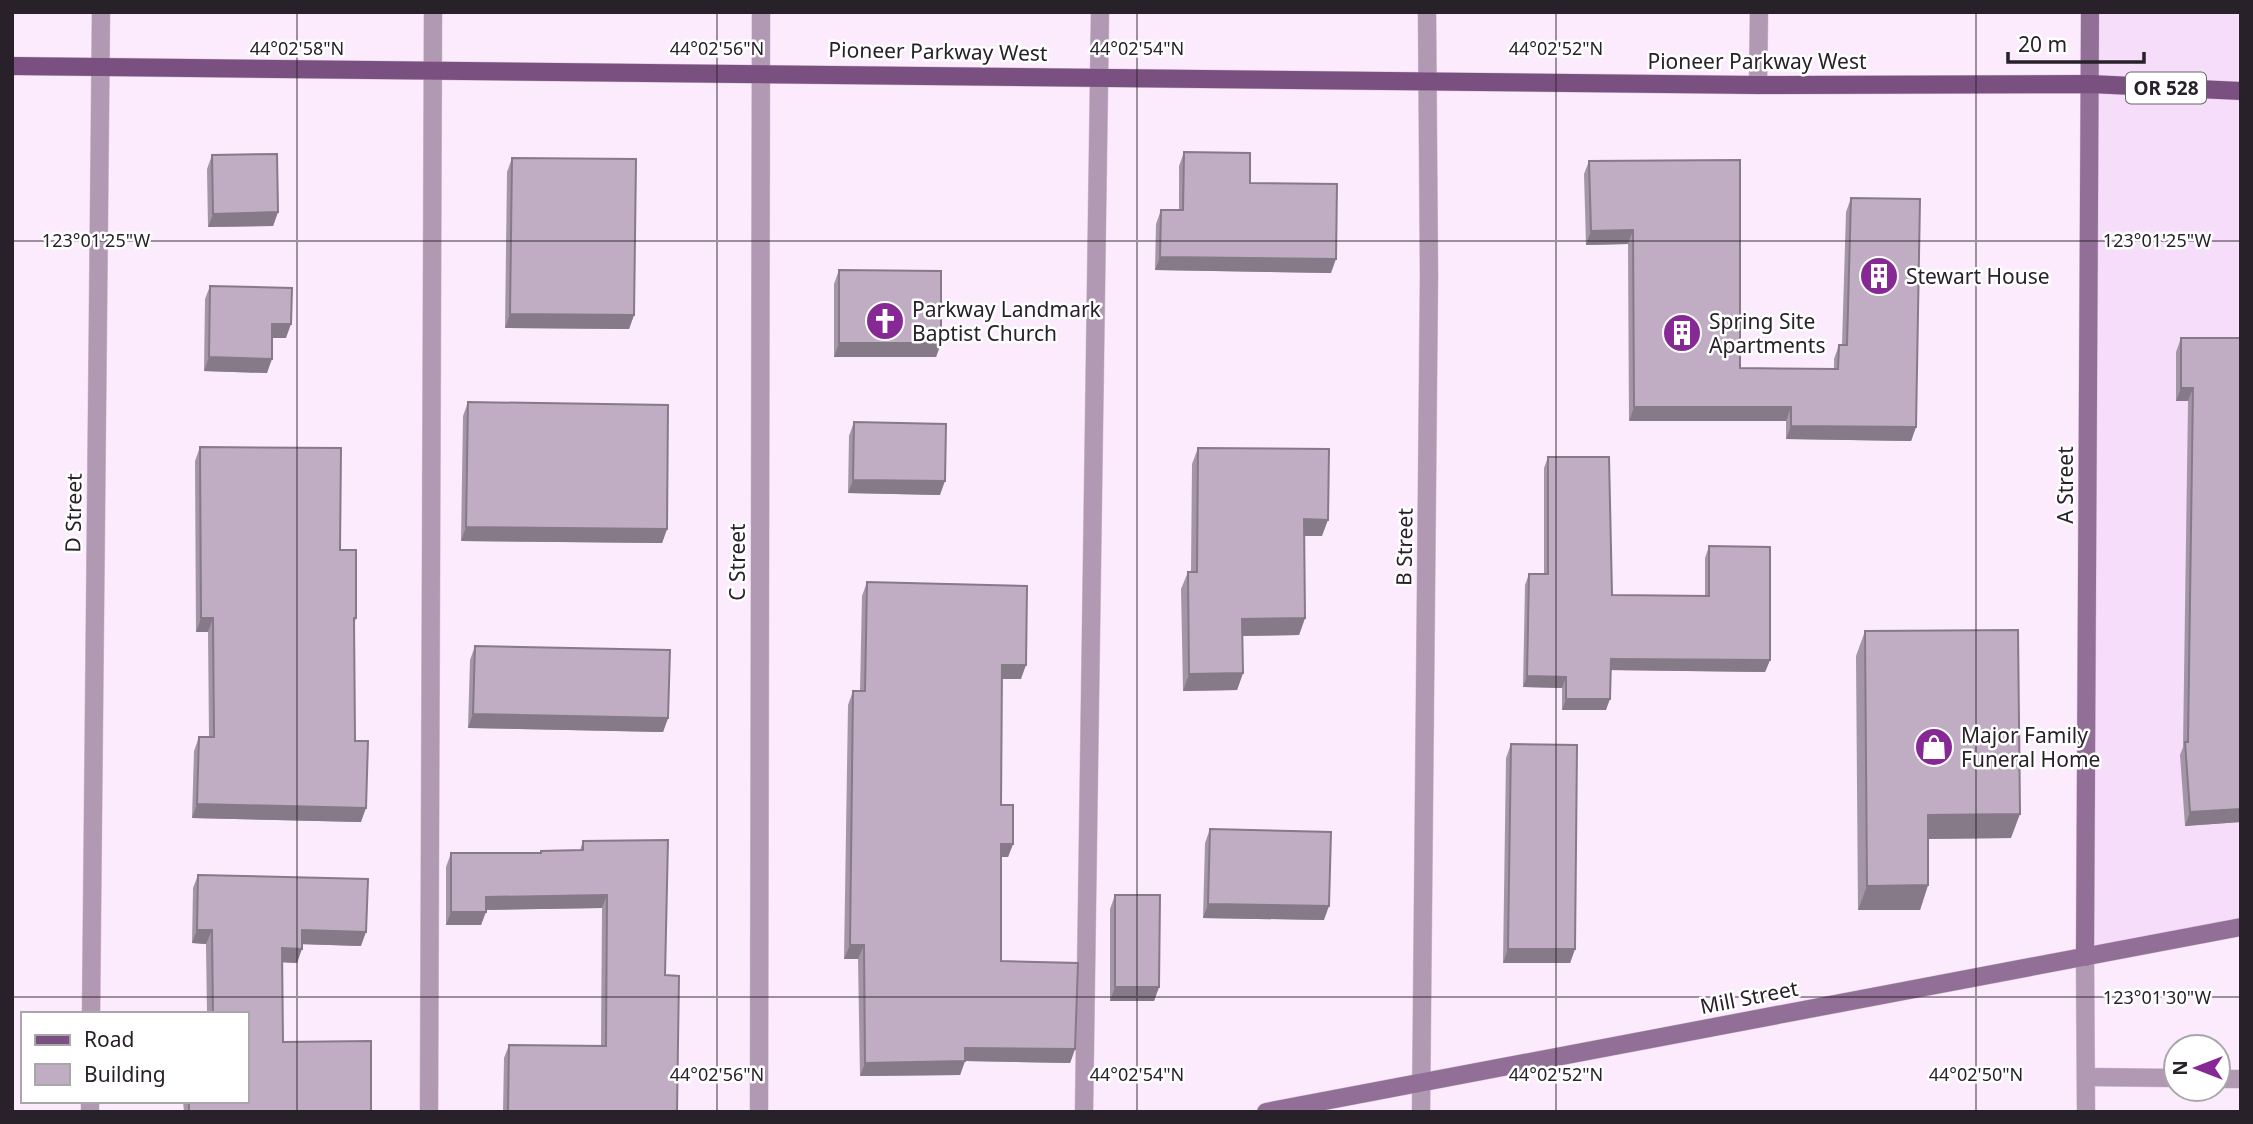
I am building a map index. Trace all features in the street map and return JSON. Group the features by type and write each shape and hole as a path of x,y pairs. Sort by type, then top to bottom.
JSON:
{"main road":[{"name":"Pioneer Parkway West","path":"12,66 433,72 761,72 1758,85 2090,84 2241,91"}],"street":[{"name":"D Street","path":"91,1012 101,12"},
{"path":"429,1112 433,12"},
{"name":"C Street","path":"759,1112 761,12"},
{"path":"1084,1112 1100,12"},
{"name":"B Street","path":"1421,1112 1429,275 1427,12"},
{"path":"1758,85 1759,12"},
{"name":"A Street","path":"2085,957 2090,12"},
{"name":"Mill Street","path":"1266,1112 2241,927"},
{"path":"2085,957 2086,1112"},
{"path":"2086,1077 2162,1078"}],"shaded area":[{"path":"2089,12 2241,12 2241,927 2085,957"}],"building":[{"path":"1184,152 1250,153 1250,183 1337,184 1336,259 1160,257 1161,210 1183,210"},
{"path":"277,154 278,212 213,214 212,155"},
{"path":"512,158 636,159 634,315 510,314"},
{"path":"1740,160 1740,368 1838,369 1839,345 1847,345 1851,198 1920,199 1916,427 1791,426 1791,407 1634,407 1633,230 1591,231 1589,161"},
{"name":"Parkway Landmark Baptist Church","path":"839,270 941,271 941,343 839,343"},
{"path":"210,286 292,288 291,324 272,324 272,359 209,357"},
{"path":"2181,338 2241,338 2241,809 2190,812 2185,742 2188,742 2193,388 2181,388"},
{"path":"468,402 668,405 667,529 466,527"},
{"path":"854,422 946,424 945,481 853,480"},
{"path":"200,447 341,448 340,550 356,550 355,741 368,741 366,808 197,804 199,737 214,737 213,618 201,618"},
{"path":"1198,448 1329,449 1328,520 1304,519 1305,618 1242,619 1243,673 1189,674 1188,572 1197,572"},
{"path":"1548,457 1609,457 1612,595 1709,596 1709,546 1770,547 1770,660 1611,659 1610,699 1566,699 1566,677 1527,676 1529,574 1548,574"},
{"path":"867,582 1027,586 1026,665 1002,665 1001,805 1013,805 1013,844 1001,844 1001,961 1078,963 1075,1049 965,1048 965,1061 865,1063 864,945 850,945 853,691 865,691"},
{"name":"Major Family Funeral Home","path":"2018,630 2020,814 1928,815 1928,885 1867,886 1865,631"},
{"path":"475,646 670,650 668,718 473,714"},
{"path":"1511,744 1577,745 1575,949 1508,949"},
{"path":"1210,829 1331,832 1329,906 1208,904"},
{"path":"668,840 665,975 679,976 677,1112 508,1112 509,1045 606,1046 607,895 486,897 486,912 451,912 451,853 541,853 583,850 583,841"},
{"path":"198,875 368,879 366,932 302,930 302,949 282,948 283,1042 371,1041 371,1112 189,1112 189,1103 248,1103 248,1012 213,1012 212,930 197,930"},
{"path":"1115,895 1160,895 1159,987 1115,987"}],"place":[{"name":"Stewart House","path":"1879,276"},
{"name":"Parkway Landmark Baptist Church","path":"885,321"},
{"name":"Spring Site Apartments","path":"1682,333"},
{"name":"Major Family Funeral Home","path":"1934,747"}]}
